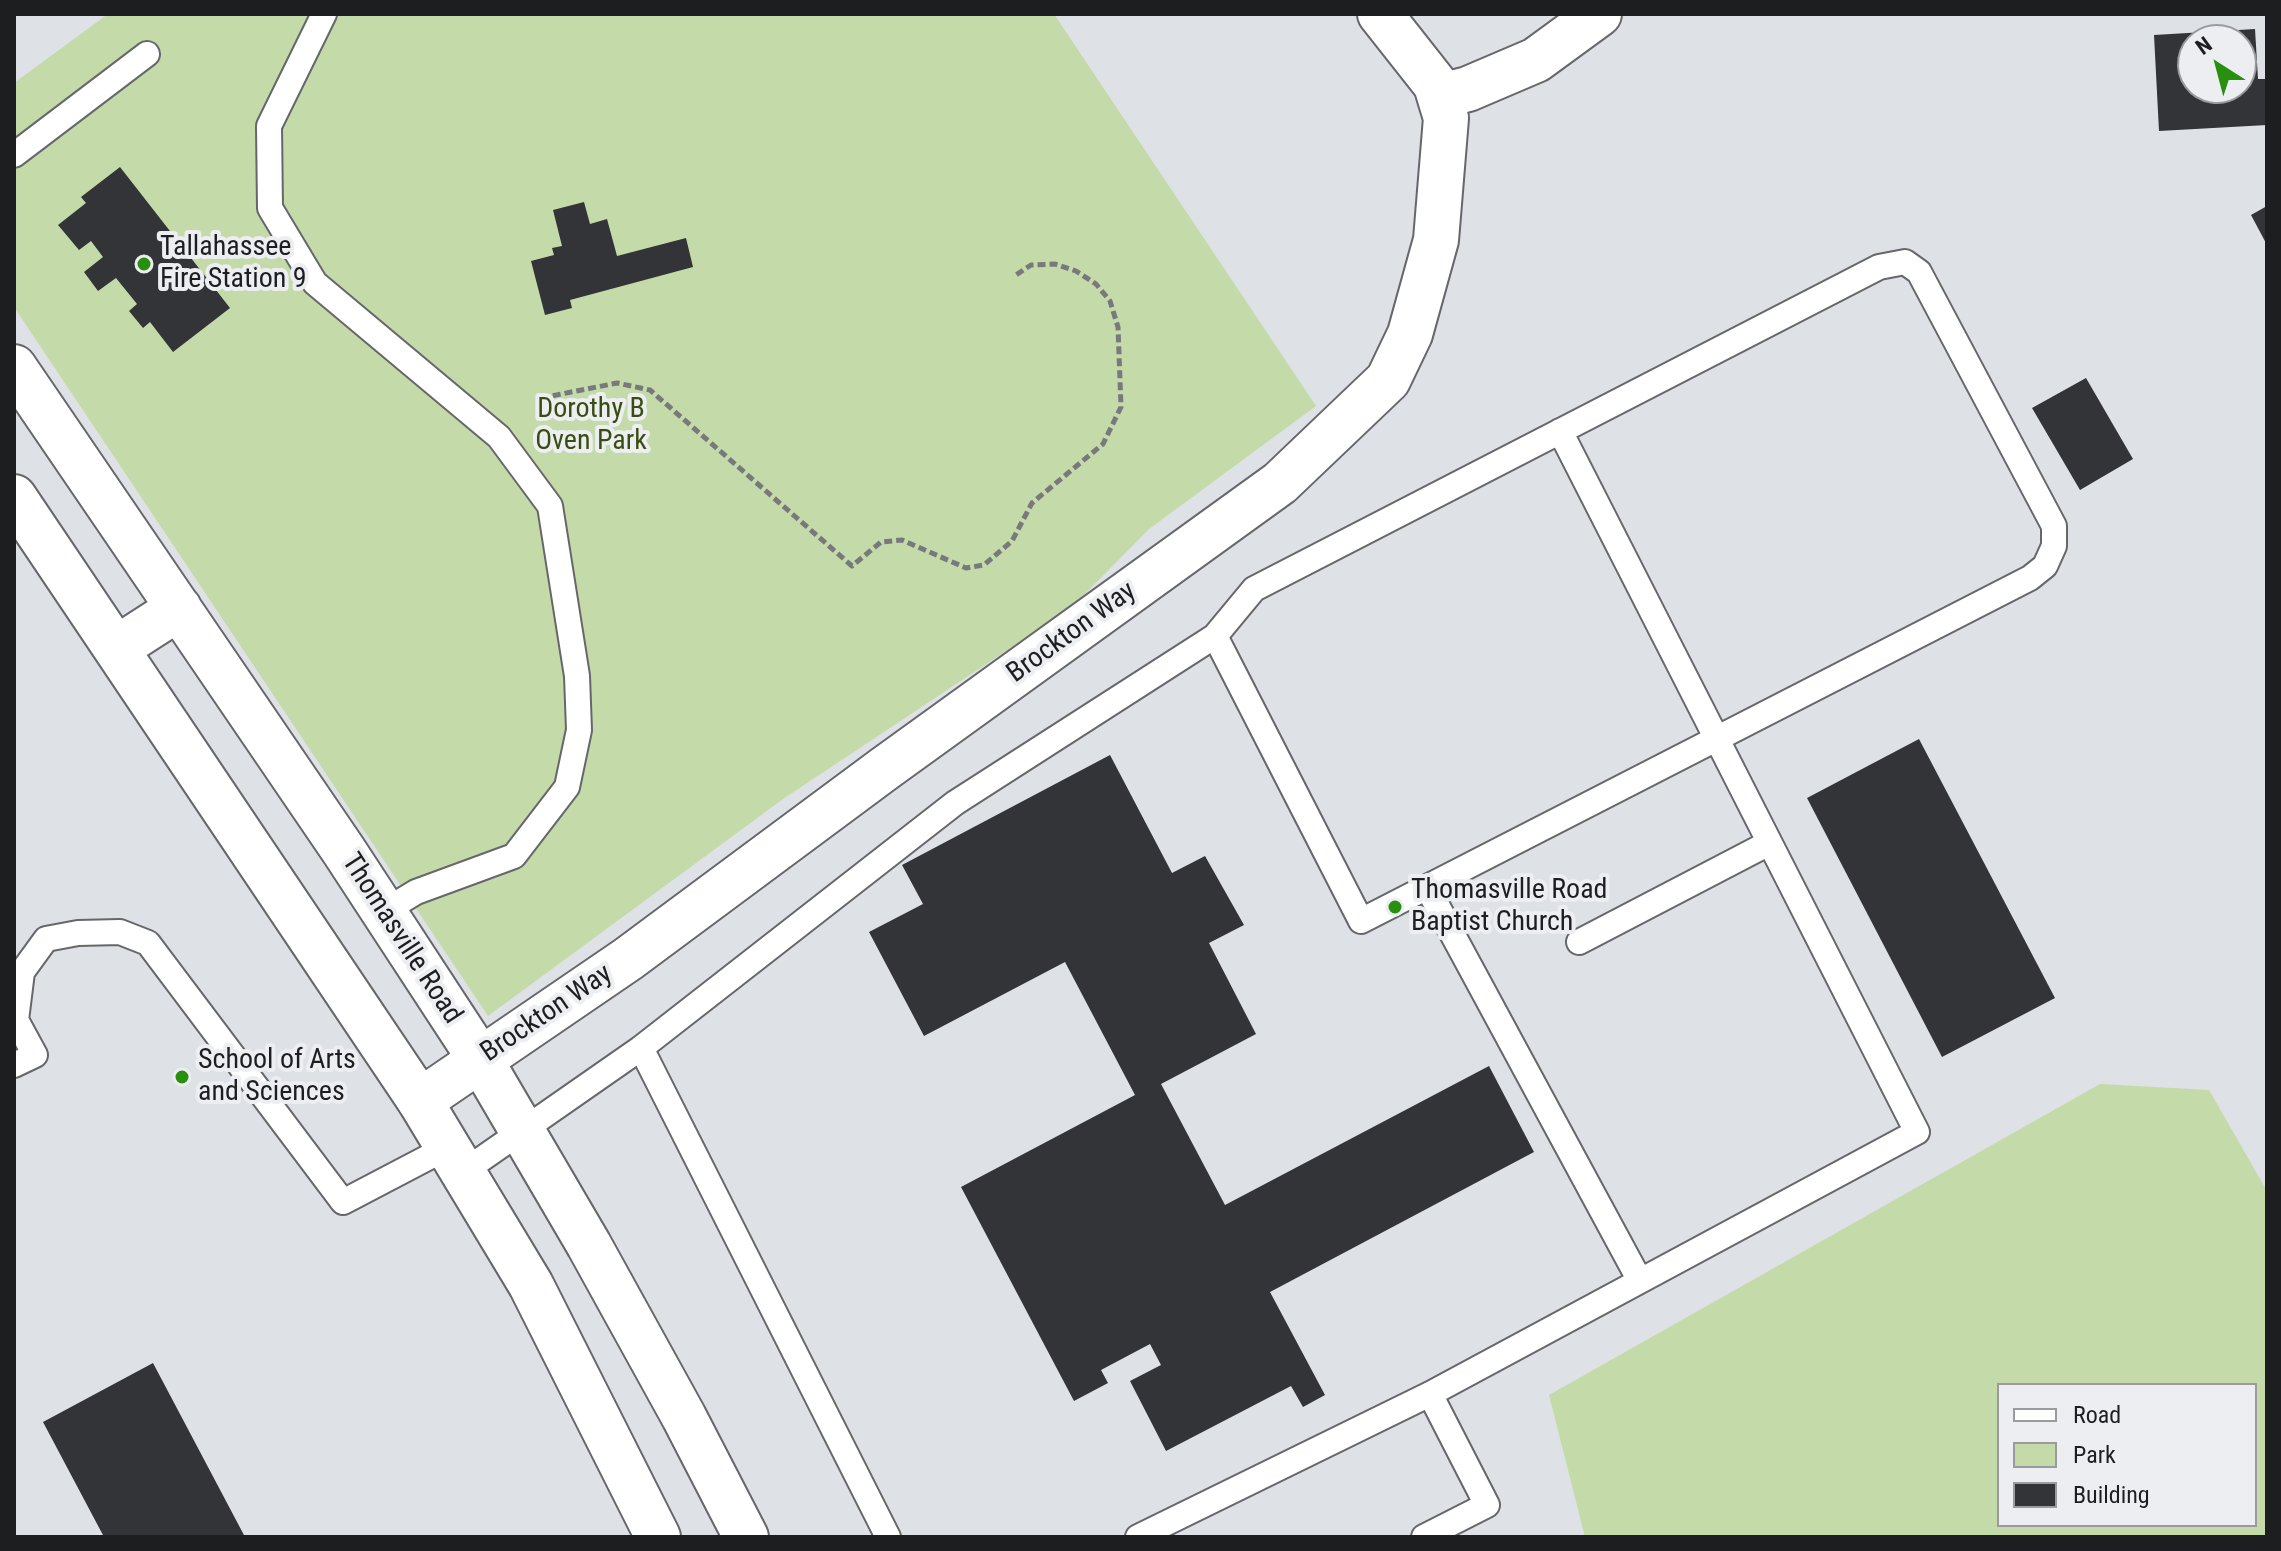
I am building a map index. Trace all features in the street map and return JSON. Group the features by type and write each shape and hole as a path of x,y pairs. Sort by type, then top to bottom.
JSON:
{"main road":[{"name":"Brockton Way","path":"420,1101 628,959 884,769 1280,483 1388,380 1410,334 1436,240 1446,118 1436,85 1380,14"},
{"path":"1441,96 1468,89 1536,60 1599,14"},
{"name":"Thomasville Road","path":"14,367 480,1059 677,1404 746,1537"},
{"path":"14,497 420,1101 531,1285 658,1537"},
{"path":"117,648 179,608"}],"lane":[{"path":"324,14 269,126 270,208 315,283 499,437 550,506 577,676 579,730 567,787 514,856 416,892 383,912"},
{"path":"14,155 147,54"},
{"path":"25,1060 16,1020 22,972 46,939 78,933 120,932 148,943 343,1202 523,1132 641,1048 955,803 1215,636 1254,589 1879,267 1905,262 1919,272 2054,526 2054,546 2045,566 2030,578 1361,921 1215,636"},
{"path":"1138,1537 1430,1394 1917,1132 1560,431"},
{"path":"1579,942 1769,843"},
{"path":"1427,887 1640,1281"},
{"path":"641,1048 888,1537"},
{"path":"1424,1537 1487,1505 1430,1394"}],"path":[{"path":"541,398 617,383 650,390 852,566 881,542 902,540 966,568 984,565 1012,541 1032,503 1103,444 1121,407 1118,327 1110,301 1096,284 1076,271 1055,264 1031,265 1016,275"}],"green space":[{"name":"Dorothy B Oven Park","path":"108,14 1054,14 1316,406 1149,529 1072,607 783,799 488,1016 14,307 14,83"},
{"path":"2100,1084 2209,1090 2267,1191 2267,1537 1585,1537 1549,1395"}],"building":[{"path":"2177,34 2177,104 2257,104 2257,62 2258,79 2267,79 2267,125 2159,131 2154,35"},
{"name":"Tallahassee Fire Station 9","path":"120,167 230,308 173,352 150,322 143,328 129,311 137,304 116,278 98,291 84,272 103,257 91,241 79,250 58,225 86,203 81,197"},
{"path":"584,202 590,224 607,219 617,256 686,238 693,267 570,300 572,308 545,315 531,261 554,255 552,248 562,246 553,210"},
{"path":"2267,206 2267,245 2251,215"},
{"path":"2086,378 2133,459 2080,490 2032,408"},
{"path":"1919,739 2055,998 1942,1057 1807,798"},
{"path":"1110,755 1172,873 1205,856 1244,925 1209,943 1256,1034 1161,1084 1225,1205 1489,1066 1534,1152 1270,1292 1325,1395 1303,1407 1291,1386 1166,1451 1130,1381 1161,1365 1150,1344 1101,1370 1108,1383 1074,1401 961,1187 1135,1095 1065,962 924,1036 869,932 923,904 902,865"},
{"path":"153,1363 245,1537 104,1537 43,1422"}],"place":[{"name":"Tallahassee Fire Station 9","path":"144,264"},
{"name":"Thomasville Road Baptist Church","path":"1395,907"},
{"name":"School of Arts and Sciences","path":"182,1077"}]}
